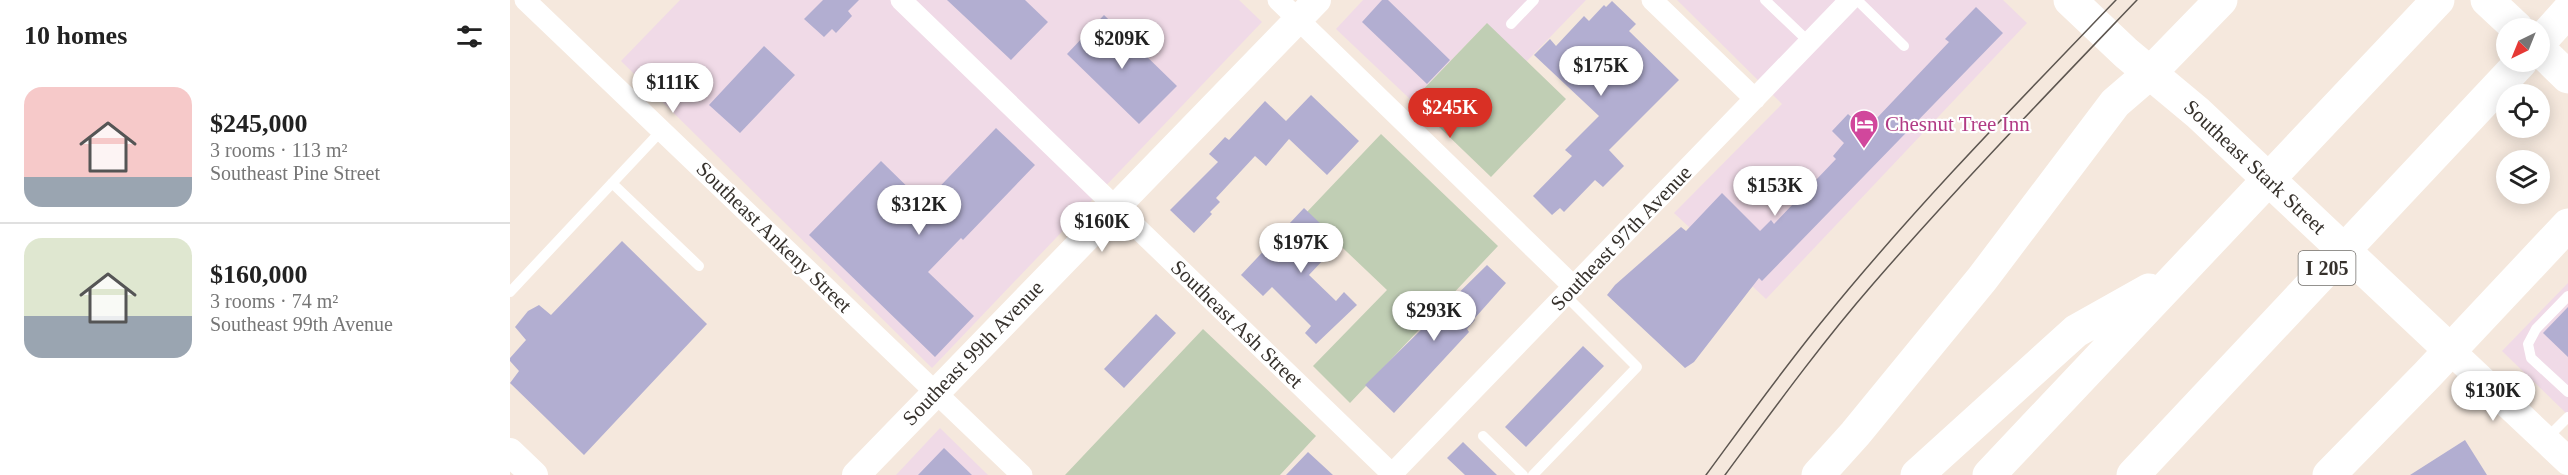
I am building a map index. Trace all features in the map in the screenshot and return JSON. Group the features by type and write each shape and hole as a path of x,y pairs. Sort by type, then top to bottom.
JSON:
{"main road":[{"name":"Southeast Stark Street","path":"2070,0 2109,37 2198,113 2450,350"},
{"path":"1818,475 1856,434 1983,279 2115,103 2151,72 2221,0"},
{"path":"1989,475 2438,0"},
{"path":"2487,0 2506,18"},
{"path":"2550,31 2568,11"},
{"path":"2550,60 2568,78"},
{"name":"I 205","path":"2133,475 2512,72"},
{"path":"2329,475 2568,225"},
{"path":"1917,475 2076,331 2178,274"}],"street":[{"name":"Southeast Ankeny Street","path":"525,0 1022,475"},
{"name":"Southeast Ash Street","path":"901,0 1392,474"},
{"path":"1652,0 1755,99"},
{"name":"Southeast 97th Avenue","path":"1392,474 1851,0"},
{"name":"Southeast 99th Avenue","path":"856,475 1115,206 1298,6"},
{"path":"1298,6 1570,292"},
{"name":"Southeast Stark Street","path":"2450,350 2568,461"},
{"path":"510,452 534,475"}],"lane":[{"path":"1511,24 1534,0"},
{"path":"1766,0 1809,42"},
{"path":"1857,0 1904,45"},
{"path":"510,292 662,130"},
{"path":"612,183 699,266"},
{"path":"1533,475 1637,367 1570,292"},
{"path":"2568,296 2536,329 2528,344 2531,358 2568,392"},
{"path":"2546,439 2568,417"},
{"path":"1483,436 1523,475"}],"shaded area":[{"path":"680,0 1239,0 1262,22 932,368 621,61"},
{"path":"1363,0 1586,0 1526,62 1486,24 1412,101 1336,29"},
{"path":"1677,0 2003,0 2027,23 1766,299 1674,213 1782,104"},
{"path":"2568,283 2568,415 2502,351"},
{"path":"940,428 988,475 896,475"}],"green space":[{"path":"1487,23 1566,99 1491,177 1412,101"},
{"path":"1381,134 1498,246 1350,403 1313,366 1387,290 1306,213"},
{"path":"1203,329 1316,436 1280,475 1065,475"}],"building":[{"path":"823,0 859,0 848,11 852,16 836,33 832,29 824,37 804,19"},
{"path":"947,0 1025,0 1048,22 1011,60"},
{"path":"1382,0 1388,0 1450,60 1427,84 1362,22"},
{"path":"1612,1 1636,24 1629,31 1679,80 1609,150 1624,166 1603,187 1595,180 1564,212 1560,208 1552,215 1533,196 1572,156 1565,150 1599,116 1534,55 1550,39 1556,46 1584,16 1589,21 1604,5 1606,7"},
{"path":"1976,7 2003,33 1762,281 1759,278 1694,362 1685,368 1607,295 1615,285 1681,227 1686,231 1722,193 1760,231 1771,220 1774,224 1836,159 1833,156 1844,143 1832,131 1848,114 1862,127 1873,115 1876,119 1949,42 1945,39"},
{"path":"1104,15 1177,86 1139,124 1067,54"},
{"path":"764,46 795,75 740,133 709,105"},
{"path":"1311,95 1359,141 1327,175 1289,139 1266,166 1255,156 1216,198 1220,202 1194,233 1170,210 1218,162 1209,154 1225,137 1229,140 1265,101 1286,121"},
{"path":"996,128 1035,165 963,240 961,238 928,272 974,316 935,357 809,235 881,161 924,203"},
{"path":"1304,208 1340,242 1309,275 1336,301 1344,292 1357,305 1316,344 1305,333 1311,326 1272,287 1263,296 1241,275"},
{"path":"622,241 707,324 584,455 510,383 519,371 510,358 526,340 515,327 528,311 539,305 551,315"},
{"path":"1487,265 1506,283 1474,319 1467,329 1469,332 1394,413 1365,385"},
{"path":"2568,307 2568,357 2543,333"},
{"path":"1156,314 1176,333 1124,388 1104,369"},
{"path":"1583,346 1604,366 1526,447 1505,427"},
{"path":"2465,440 2487,475 2410,475"},
{"path":"1463,442 1497,475 1465,475 1447,458"},
{"path":"944,448 972,475 918,475"},
{"path":"1308,452 1333,475 1286,475"}],"tram line":[{"path":"1706,475 1794,357 1859,277 1967,156 2116,0"},
{"path":"1725,475 1853,307 1905,247 2137,0"}],"place":[{"name":"Chesnut Tree Inn","path":"1864,150"}]}
